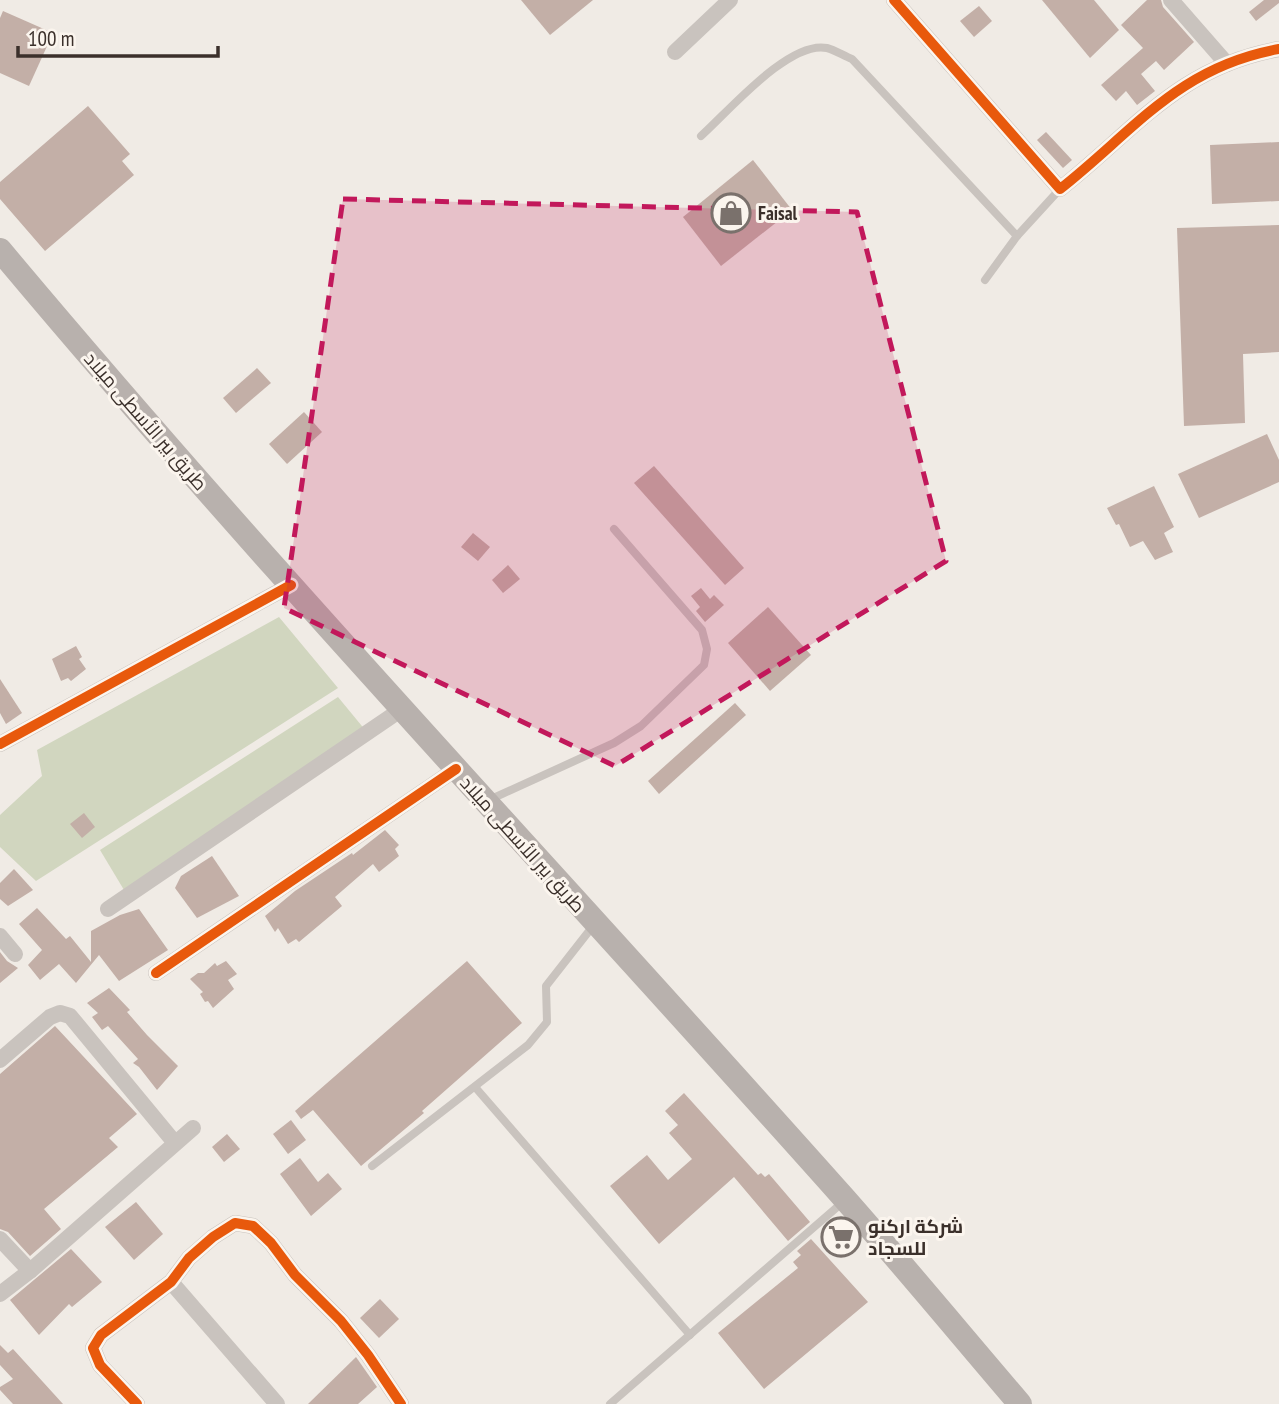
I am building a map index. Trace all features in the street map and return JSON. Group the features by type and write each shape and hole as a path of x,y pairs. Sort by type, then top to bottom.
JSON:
{"main road":[{"name":"طريق بير الأسطى ميلاد","path":"0,250 122,396 594,924 846,1200 1020,1404"}],"street":[{"path":"675,52 730,0"},
{"path":"894,0 1060,189 1158,103 1191,80 1259,52 1279,49"},
{"path":"1171,0 1227,64"},
{"path":"0,744 291,585"},
{"path":"108,909 402,709"},
{"path":"156,973 456,769"},
{"path":"0,936 15,954"},
{"path":"0,1060 50,1017 60,1013 70,1016 175,1143"},
{"path":"0,1294 30,1271 193,1128"},
{"path":"137,1404 100,1365 93,1349 101,1335 172,1282 189,1258 213,1237 235,1223 253,1226 271,1243 295,1275 341,1321 398,1398 380,1404"},
{"path":"0,1239 30,1271"},
{"path":"172,1282 277,1404"}],"lane":[{"path":"701,136 782,61 804,50 825,48 852,59 1017,236"},
{"path":"985,281 1017,236 1060,189"},
{"path":"486,802 614,743 641,726 704,665 707,649 702,630 614,529"},
{"path":"372,1166 528,1045 547,1022 546,986 594,924"},
{"path":"475,1087 690,1335"},
{"path":"610,1404 846,1200"}],"highlighted area":[{"path":"343,199 857,212 946,561 615,766 284,608"}],"green space":[{"path":"279,617 338,688 36,881 0,847 0,815 42,776 37,750"},
{"path":"338,697 366,731 124,890 100,850"}],"building":[{"path":"521,0 593,0 550,35"},
{"path":"1042,0 1094,0 1119,30 1090,58"},
{"path":"1147,0 1161,0 1163,7 1194,42 1164,70 1156,61 1141,74 1155,91 1137,105 1126,91 1116,101 1101,85 1143,48 1121,25"},
{"path":"1264,0 1279,0 1279,3 1256,21 1249,12"},
{"path":"979,6 992,21 974,37 960,21"},
{"path":"3,11 53,33 29,86 0,73 0,18"},
{"path":"88,106 130,154 122,161 134,175 45,251 0,199 0,182"},
{"path":"1046,132 1072,160 1063,168 1037,140"},
{"path":"1279,142 1279,201 1212,204 1210,145"},
{"path":"753,160 792,210 721,266 683,217"},
{"path":"1279,225 1279,352 1243,354 1245,423 1184,426 1177,228"},
{"path":"257,368 271,383 236,413 223,398"},
{"path":"304,412 322,432 287,464 269,444"},
{"path":"1267,434 1279,460 1279,482 1199,518 1178,474"},
{"path":"654,466 744,568 725,585 634,483"},
{"path":"1154,486 1174,527 1164,533 1173,552 1155,560 1143,541 1130,547 1119,524 1116,525 1107,508"},
{"path":"473,533 490,547 478,561 461,547"},
{"path":"508,565 520,579 503,593 492,580"},
{"path":"701,588 710,599 714,595 724,605 705,622 696,611 700,607 691,596"},
{"path":"768,607 811,655 770,691 728,643"},
{"path":"76,646 82,657 79,659 86,669 71,681 68,678 61,681 52,659"},
{"path":"0,679 22,713 6,724 0,713"},
{"path":"735,703 746,715 659,794 648,781"},
{"path":"84,813 95,827 82,838 70,824"},
{"path":"385,830 399,845 395,849 399,856 379,872 373,864 335,897 342,906 299,942 296,939 288,944 278,928 275,932 265,916 295,891 352,853 353,855"},
{"path":"212,856 239,896 197,918 175,888 181,876"},
{"path":"14,869 33,890 8,906 0,899 0,883"},
{"path":"37,908 66,939 70,936 91,962 91,931 120,915 139,909 168,950 119,981 99,955 76,983 59,964 40,980 28,965 42,950 19,924"},
{"path":"0,952 18,968 0,983"},
{"path":"226,961 237,974 228,980 234,989 213,1008 208,1001 205,1002 200,994 203,992 190,979 198,973 204,973 215,963 217,966"},
{"path":"467,961 522,1023 422,1111 424,1113 361,1166 313,1110 301,1119 295,1111"},
{"path":"109,988 130,1010 127,1012 147,1035 178,1066 157,1090 133,1063 138,1059 108,1026 102,1030 92,1017 98,1013 87,1003"},
{"path":"55,1026 137,1114 109,1138 118,1147 44,1209 61,1229 30,1256 8,1232 0,1229 0,1074"},
{"path":"684,1093 758,1175 761,1173 765,1177 769,1174 810,1222 788,1241 734,1177 659,1244 610,1186 647,1155 668,1180 692,1159 669,1133 678,1125 665,1111"},
{"path":"291,1120 306,1140 288,1154 273,1134"},
{"path":"227,1134 240,1149 224,1162 212,1147"},
{"path":"300,1158 318,1182 328,1173 342,1189 311,1216 280,1174"},
{"path":"136,1202 163,1234 134,1260 105,1227"},
{"path":"811,1239 868,1302 764,1389 718,1333 798,1268 793,1262 801,1255 797,1251"},
{"path":"71,1249 102,1282 72,1307 69,1304 39,1335 10,1300"},
{"path":"380,1299 399,1319 379,1338 360,1318"},
{"path":"0,1345 8,1353 13,1349 63,1404 13,1404 0,1390 0,1387 13,1379 0,1365"},
{"path":"356,1357 377,1387 358,1404 308,1404"}],"cycle path":[{"path":"894,0 1060,189 1159,104 1185,86 1213,70 1279,49"},
{"path":"0,744 291,585"},
{"path":"156,973 456,769"},
{"path":"137,1404 100,1365 93,1348 101,1335 171,1282 189,1258 213,1237 235,1223 253,1226 271,1243 295,1275 341,1321 401,1404"}],"place":[{"name":"Faisal","path":"731,213"},
{"name":"شركة اركنو للسجاد","path":"841,1237"}]}
